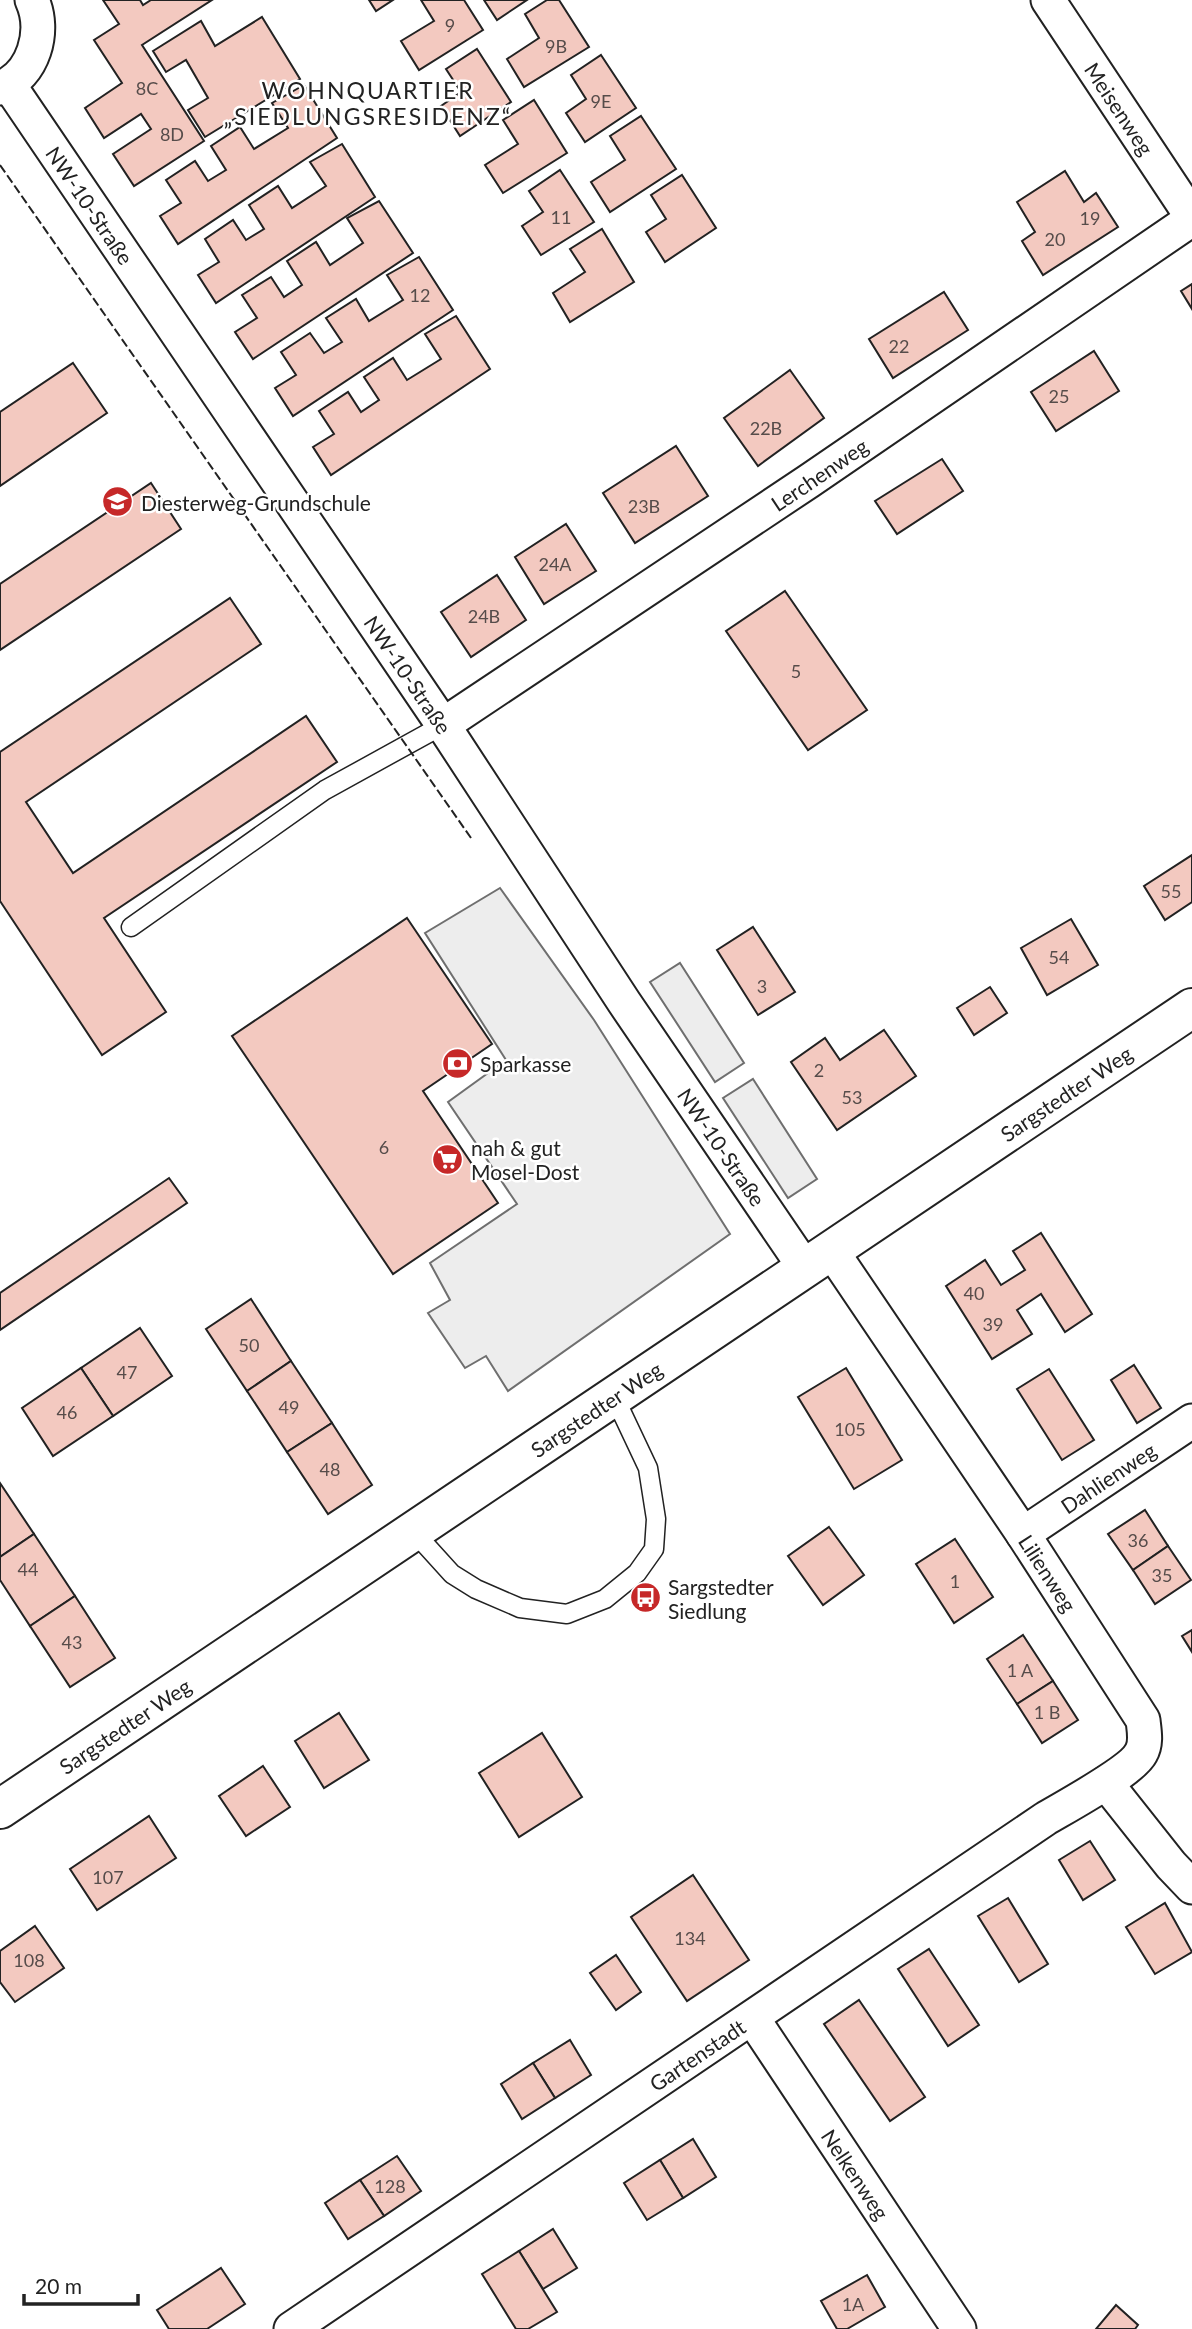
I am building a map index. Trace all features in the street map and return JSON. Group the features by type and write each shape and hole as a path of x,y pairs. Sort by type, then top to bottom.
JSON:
{"street":[{"path":"4,87 28,65 38,39 37,12 32,0"},
{"name":"Meisenweg","path":"1048,0 1192,218"},
{"name":"NW-10-Straße","path":"4,87 443,725 624,1002 818,1259"},
{"name":"Lerchenweg","path":"443,725 809,481 1192,218"},
{"name":"Sargstedter Weg","path":"0,1809 1192,1008"},
{"name":"Lilienweg","path":"818,1259 1023,1534 1143,1720 1145,1741 1141,1755 1106,1783"},
{"name":"Dahlienweg","path":"1023,1534 1192,1421"},
{"path":"1106,1783 1171,1865 1192,1887"},
{"name":"Gartenstadt","path":"291,2329 1045,1819 1106,1783"},
{"name":"Nelkenweg","path":"753,2018 959,2329"}],"lane":[{"path":"131,927 325,790 443,725"},
{"path":"413,1531 453,1574 476,1589 520,1608 567,1614 605,1598 637,1573 654,1549 656,1519 648,1468 614,1396"}],"shaded area":[{"path":"500,888 594,1020 730,1234 508,1391 486,1356 465,1368 428,1313 450,1300 430,1263 517,1204 448,1102 506,1060 425,933"},
{"path":"680,963 744,1063 715,1082 650,982"},
{"path":"753,1079 817,1179 788,1198 723,1098"}],"building":[{"path":"103,0 140,0 143,5 151,0 212,0 142,45 204,141 134,186 113,154 151,129 141,114 104,138 85,108 122,83 94,40 119,24"},
{"path":"369,0 393,0 376,11"},
{"path":"421,0 464,0 483,30 419,70 401,41 434,21"},
{"path":"484,0 527,0 497,20"},
{"path":"547,0 559,0 589,47 524,87 507,59 539,38 525,14"},
{"path":"262,17 300,79 205,137 188,110 208,98 186,60 166,72 153,51 201,21 215,46"},
{"path":"477,49 511,102 460,136 441,106 461,92 446,69"},
{"path":"601,55 636,108 585,142 566,113 586,99 571,75"},
{"path":"304,85 337,138 178,244 160,216 181,203 166,180 195,161 208,181 226,170 211,146 240,127 254,149 288,128 272,103"},
{"path":"534,100 567,153 503,193 485,165 518,144 503,120"},
{"path":"641,116 676,169 610,212 591,182 625,160 610,136"},
{"path":"342,144 375,197 216,303 198,275 219,262 205,239 233,220 246,240 264,229 249,205 278,186 292,208 326,186 310,162"},
{"path":"560,170 594,222 541,255 522,226 543,212 529,191"},
{"path":"1065,171 1084,202 1096,193 1118,227 1043,275 1022,241 1035,232 1017,202"},
{"path":"682,175 716,228 665,262 646,232 666,219 651,195"},
{"path":"379,201 413,253 253,359 235,332 257,318 242,295 271,277 284,297 302,285 287,261 316,242 330,265 363,243 347,218"},
{"path":"602,229 634,282 570,322 553,293 585,272 570,249"},
{"path":"419,257 453,310 293,416 275,388 296,375 281,352 310,333 324,353 342,342 326,318 356,299 369,321 403,300 387,275"},
{"path":"1192,284 1192,309 1181,291"},
{"path":"944,292 968,330 893,378 869,339"},
{"path":"456,316 490,369 331,475 313,447 334,434 319,411 348,392 361,412 379,400 364,377 393,358 407,380 441,359 425,334"},
{"path":"1094,351 1119,391 1056,431 1031,392"},
{"path":"73,363 107,413 0,486 0,412"},
{"path":"790,370 824,418 758,466 724,418"},
{"path":"676,446 708,496 635,543 603,493"},
{"path":"942,459 963,491 897,534 875,501"},
{"path":"151,483 181,529 0,650 0,584"},
{"path":"566,524 596,571 544,604 515,557"},
{"path":"497,575 526,620 471,657 441,612"},
{"path":"785,591 867,710 808,750 726,631"},
{"path":"230,598 261,644 26,802 73,873 306,716 337,762 104,918 166,1012 102,1055 0,901 0,752"},
{"path":"1192,855 1192,902 1165,920 1144,886"},
{"path":"407,918 492,1044 423,1091 498,1203 393,1274 232,1036"},
{"path":"1071,919 1098,965 1047,995 1021,948"},
{"path":"753,927 795,992 758,1015 717,950"},
{"path":"990,987 1007,1013 974,1035 957,1008"},
{"path":"884,1030 916,1076 837,1130 791,1062 825,1038 840,1060"},
{"path":"169,1178 187,1203 0,1330 0,1293"},
{"path":"1041,1233 1092,1314 1065,1332 1041,1294 1017,1310 1032,1334 992,1359 946,1286 985,1260 1001,1285 1025,1270 1013,1251"},
{"path":"251,1299 291,1361 247,1391 206,1329"},
{"path":"140,1328 172,1376 113,1416 81,1368"},
{"path":"291,1361 332,1423 287,1452 247,1391"},
{"path":"1134,1365 1161,1408 1137,1423 1111,1380"},
{"path":"81,1368 113,1416 53,1456 22,1408"},
{"path":"846,1368 902,1460 854,1489 798,1397"},
{"path":"1049,1369 1094,1440 1062,1460 1017,1389"},
{"path":"332,1423 372,1485 328,1514 287,1452"},
{"path":"0,1483 34,1534 0,1557"},
{"path":"1145,1510 1168,1546 1133,1570 1108,1534"},
{"path":"829,1527 864,1575 823,1605 788,1556"},
{"path":"34,1534 75,1596 30,1626 0,1580 0,1557"},
{"path":"955,1539 993,1597 954,1623 916,1564"},
{"path":"1168,1546 1191,1580 1155,1604 1133,1570"},
{"path":"75,1596 115,1658 70,1687 30,1626"},
{"path":"1192,1630 1192,1652 1182,1636"},
{"path":"1023,1635 1053,1681 1017,1704 987,1659"},
{"path":"1053,1681 1078,1720 1042,1743 1017,1704"},
{"path":"339,1713 369,1760 324,1788 295,1741"},
{"path":"542,1733 582,1797 519,1837 479,1773"},
{"path":"263,1766 290,1807 246,1836 219,1796"},
{"path":"149,1816 176,1858 97,1910 70,1869"},
{"path":"1090,1841 1115,1880 1083,1900 1059,1860"},
{"path":"693,1875 749,1960 687,2001 631,1917"},
{"path":"1008,1898 1048,1964 1019,1982 978,1916"},
{"path":"1165,1903 1192,1952 1155,1974 1126,1927"},
{"path":"35,1926 64,1968 15,2002 0,1982 0,1951"},
{"path":"929,1949 979,2025 948,2046 898,1969"},
{"path":"616,1955 641,1992 616,2010 590,1973"},
{"path":"859,2000 925,2097 890,2121 824,2024"},
{"path":"570,2040 591,2075 555,2098 533,2063"},
{"path":"533,2063 555,2098 522,2119 501,2084"},
{"path":"693,2139 716,2177 683,2198 660,2160"},
{"path":"397,2156 421,2191 384,2216 360,2180"},
{"path":"660,2160 683,2198 647,2220 624,2183"},
{"path":"360,2180 384,2216 348,2239 325,2203"},
{"path":"553,2229 577,2268 543,2289 519,2251"},
{"path":"519,2251 557,2312 528,2329 516,2329 482,2274"},
{"path":"221,2268 245,2304 207,2329 169,2329 157,2310"},
{"path":"867,2275 885,2307 847,2329 837,2329 821,2301"},
{"path":"1116,2305 1138,2325 1135,2329 1096,2329"}],"fence":[{"path":"0,165 471,838"}],"place":[{"name":"Diesterweg-Grundschule","path":"118,502"},
{"name":"Sparkasse","path":"457,1063"},
{"name":"nah & gut Mosel-Dost","path":"448,1159"},
{"name":"Sargstedter Siedlung","path":"645,1598"}],"district":[{"name":"WOHNQUARTIER „SIEDLUNGSRESIDENZ“","path":"368,103"}]}
